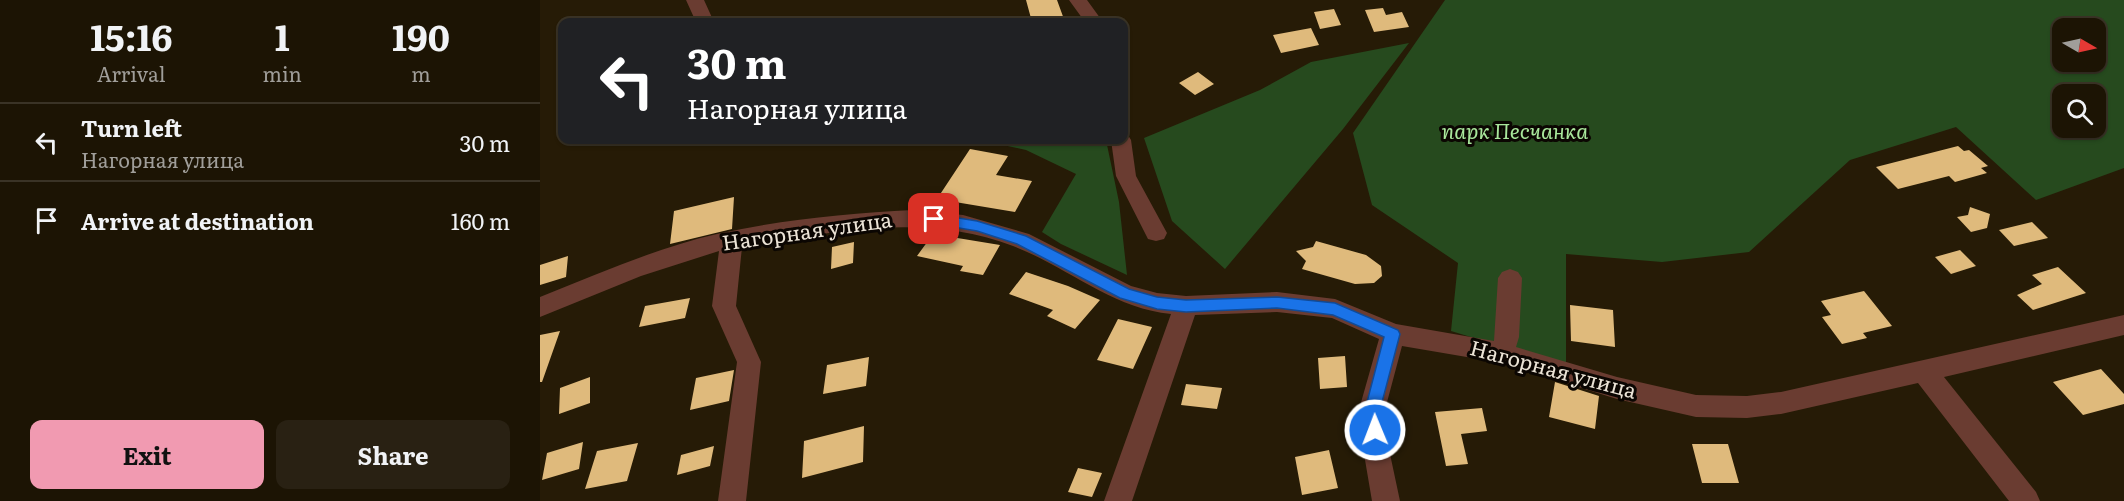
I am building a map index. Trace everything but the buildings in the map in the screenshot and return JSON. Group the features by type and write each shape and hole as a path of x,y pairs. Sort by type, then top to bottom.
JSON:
{"street":[{"path":"695,0 703,18"},
{"path":"1078,0 1091,18"},
{"path":"1122,144 1126,176 1155,233"},
{"name":"Нагорная улица","path":"540,307 634,268 717,243 851,221 913,218 963,223 1021,240 1125,294 1157,303 1186,306 1277,302 1335,309 1393,334 1502,353 1617,388 1696,406 1747,407 1781,403 2124,325"},
{"path":"732,241 724,306 749,362 732,501"},
{"path":"1502,353 1507,337 1510,278"},
{"path":"1118,501 1186,306"},
{"path":"1386,501 1377,454 1374,406 1393,334"},
{"path":"1924,371 2026,501"}],"green space":[{"name":"парк Песчанка","path":"1445,0 2124,0 2124,168 2036,200 1956,127 1850,160 1749,252 1662,262 1566,254 1566,366 1451,331 1458,263 1372,205 1353,133"},
{"path":"1409,43 1343,129 1225,269 1172,221 1144,138 1260,90 1311,62"},
{"path":"998,144 1107,144 1119,202 1127,275 1061,244 1042,232 1076,174 1026,150"}],"route":[{"path":"934,219 977,226 1021,240 1125,294 1157,303 1186,306 1277,302 1335,309 1393,334 1374,406 1375,430"}]}
